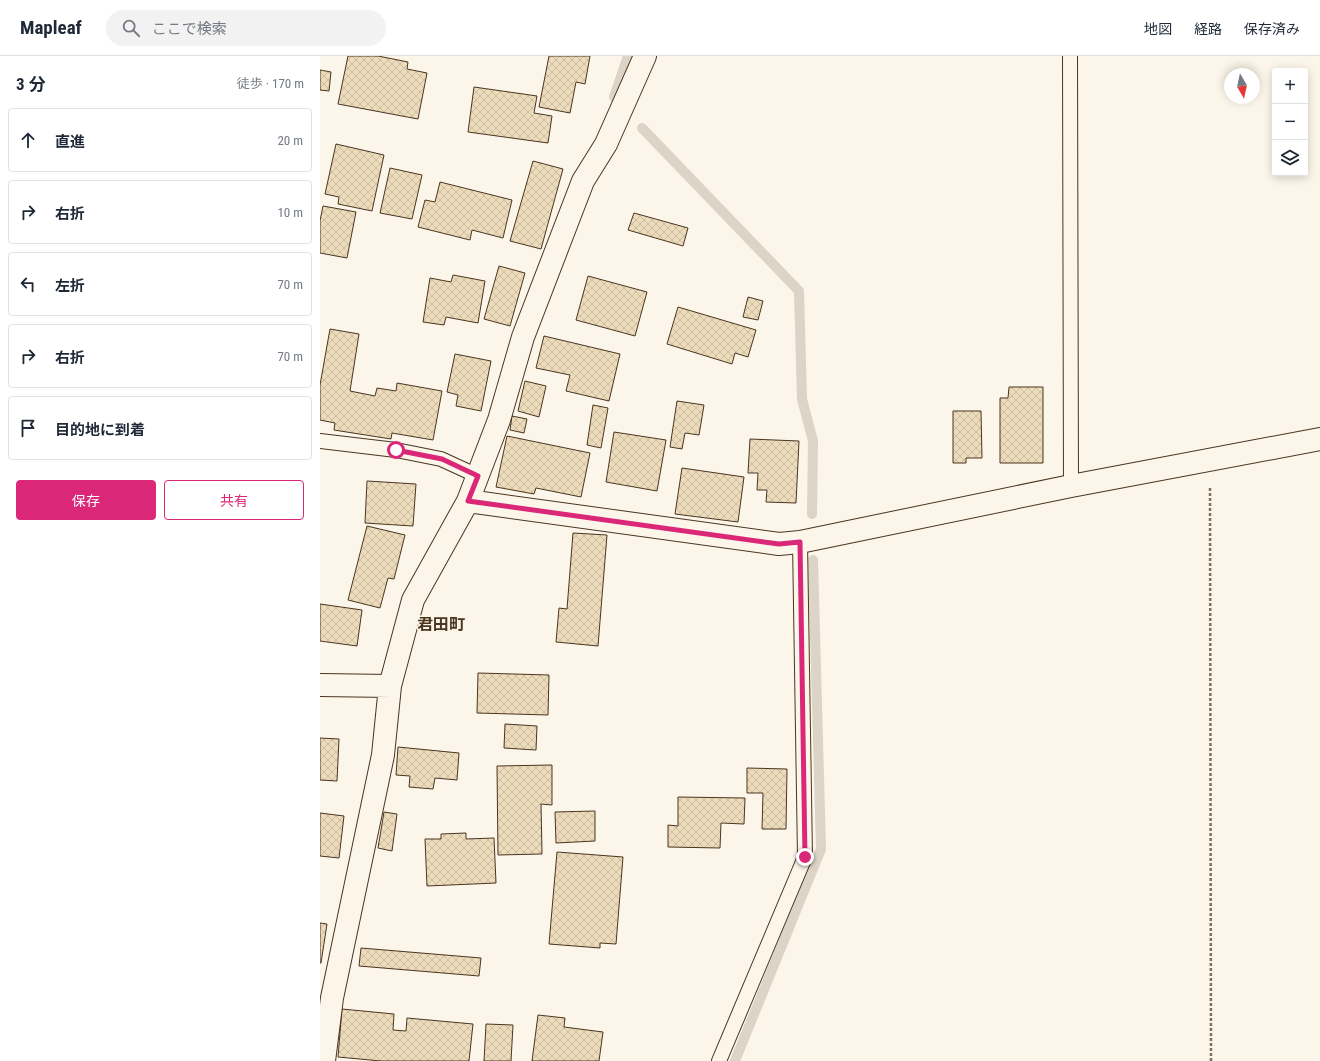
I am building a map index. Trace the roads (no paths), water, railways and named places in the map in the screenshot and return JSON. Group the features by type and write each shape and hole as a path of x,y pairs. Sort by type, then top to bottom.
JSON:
{"street":[{"path":"324,1061 332,998 383,754 390,686 413,600 468,501 499,420 523,337 583,181 606,144 645,56"},
{"path":"468,501 779,544 800,542 1071,486 1320,439"},
{"path":"320,685 390,686"}],"lane":[{"path":"1070,56 1071,486"},
{"path":"320,441 396,450 442,459 478,476"},
{"path":"719,1061 805,857 800,542"}],"waterway":[{"path":"614,97 628,56"},
{"path":"642,128 799,291 802,399 813,441 812,514"},
{"path":"735,1061 821,849 813,560"}],"district":[{"name":"君田町","path":"441,624"}]}
